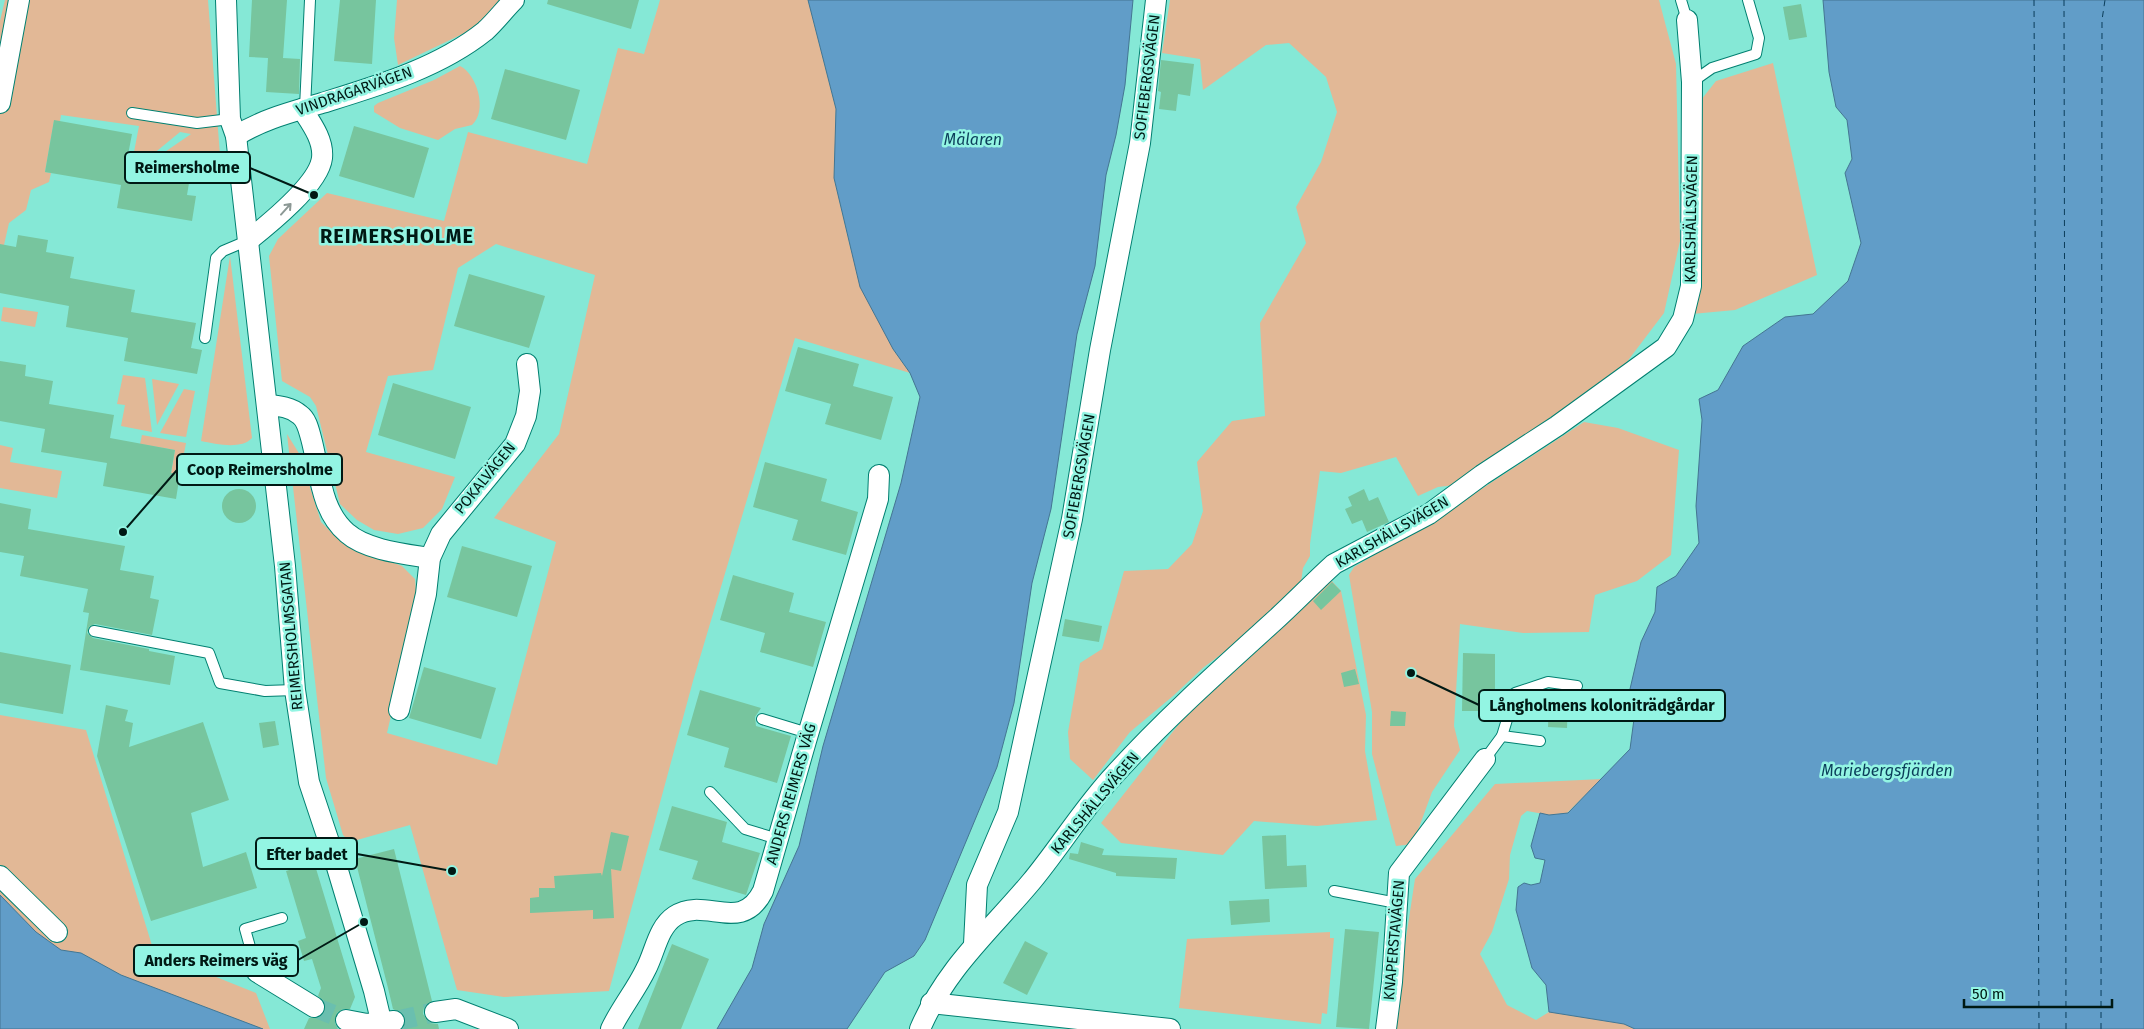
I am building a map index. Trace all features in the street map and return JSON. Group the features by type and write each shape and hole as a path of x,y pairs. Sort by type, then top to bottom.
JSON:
{"street":[{"path":"0,102 19,0"},
{"name":"REIMERSHOLMSGATAN","path":"226,0 234,127 268,405 285,566 295,690 308,782 387,1024 357,1023 346,1020"},
{"name":"VINDRAGARVÄGEN","path":"234,127 267,120 378,86 458,50 486,30 514,0"},
{"name":"SOFIEBERGSVÄGEN","path":"974,944 978,885 1008,812 1072,519 1100,350 1140,143 1156,0"},
{"name":"KARLSHÄLLSVÄGEN","path":"920,1029 931,1003 974,944 1030,882 1114,775 1197,690 1334,564 1429,514 1482,475 1557,426 1666,347 1683,319 1691,286 1692,82 1687,20"},
{"path":"249,240 277,218 316,175 322,158 321,142 304,109"},
{"name":"POKALVÄGEN","path":"400,710 426,594 430,558 441,534 515,444 526,416 530,391 527,364"},
{"path":"268,405 285,407 301,415 310,435 327,506 336,523 349,535 382,550 430,558"},
{"name":"ANDERS REIMERS VÄG","path":"611,1029 646,969 661,933 673,917 686,910 737,913 748,911 758,902 763,891 878,499 879,475"},
{"name":"KNAPERSTAVÄGEN","path":"1386,1029 1392,982 1400,873 1486,759"},
{"path":"0,876 57,932"},
{"path":"257,972 314,1007"},
{"path":"931,1003 1170,1029"},
{"path":"435,1012 456,1009 508,1029"}],"lane":[{"path":"304,109 310,0"},
{"path":"1681,0 1687,20"},
{"path":"1692,82 1712,68 1756,54 1759,38 1748,0"},
{"path":"132,113 234,127"},
{"path":"205,338 216,258 223,251 249,240"},
{"path":"94,631 209,653 220,683 265,691 295,690"},
{"path":"1486,759 1502,736 1514,693 1548,682 1577,686"},
{"path":"762,719 808,733"},
{"path":"1502,736 1540,741"},
{"path":"710,792 745,829 778,839"},
{"path":"1334,891 1397,903"},
{"path":"257,972 245,929 282,918"}],"shaded area":[{"path":"5,0 208,0 221,168 181,161 179,169 158,165 159,156 191,134 180,132 152,155 134,152 139,126 61,115 60,121 54,121 45,172 51,173 49,182 31,190 26,210 9,223 4,245 0,245 0,21"},
{"path":"397,0 502,0 477,27 398,65 394,38"},
{"path":"660,0 808,0 836,109 834,178 851,250 893,349 910,373 795,338 693,681 609,991 504,997 457,990 410,825 350,842 343,835 326,778 287,434 300,455 321,522 341,542 402,566 415,579 417,603 387,733 497,765 556,542 494,518 559,434 595,275 496,244 458,268 433,370 388,376 366,452 455,477 442,509 423,528 398,534 374,530 357,520 340,504 316,406 310,397 282,381 269,256 278,239 327,193 444,221 468,132 587,164 618,48 644,54"},
{"path":"1170,0 1659,0 1676,64 1680,241 1664,313 1620,371 1455,485 1438,487 1418,496 1396,457 1341,473 1320,471 1310,556 1303,568 1301,582 1231,647 1204,667 1130,732 1093,780 1070,759 1068,732 1080,663 1102,649 1124,571 1168,569 1192,544 1203,511 1197,462 1232,421 1265,416 1260,323 1306,243 1296,207 1321,162 1337,112 1326,77 1289,43 1266,45 1203,90 1200,59 1162,53"},
{"path":"1773,63 1817,275 1735,310 1692,314 1701,100 1716,81"},
{"path":"460,66 466,70 475,84 480,102 477,119 472,125 455,129 438,140 400,128 374,112 374,106 378,103 434,80"},
{"path":"230,256 252,438 247,442 235,445 201,441"},
{"path":"3,307 38,312 35,327 1,321"},
{"path":"123,375 145,378 152,432 121,426 125,405 117,404"},
{"path":"152,379 179,384 157,425"},
{"path":"184,389 195,391 186,437 160,433"},
{"path":"1584,422 1618,428 1679,450 1671,555 1637,581 1595,595 1589,632 1523,633 1460,624 1454,726 1460,750 1432,792 1413,844 1396,846 1372,754 1372,712 1349,575 1354,567 1440,516"},
{"path":"142,435 186,443 180,474 171,473 175,450 140,444"},
{"path":"0,445 13,448 10,462 62,471 57,498 0,488"},
{"path":"1331,580 1341,591 1366,715 1365,751 1377,820 1317,826 1254,821 1223,855 1121,843 1101,823 1186,715"},
{"path":"0,715 86,730 154,952 256,993 270,1029 263,1029 121,975 81,953 61,950 36,932 0,895"},
{"path":"1602,779 1567,813 1549,815 1527,811 1521,816 1510,855 1509,879 1492,932 1480,954 1507,1005 1536,1020 1549,1012 1624,1024 1635,1029 1392,1029 1415,879 1495,784"},
{"path":"1330,932 1330,938 1334,938 1327,1014 1322,1013 1321,1024 1179,1008 1187,939"}],"water":[{"name":"Mälaren","path":"808,0 1133,0 1125,85 1116,135 1106,175 1095,266 1077,334 1051,509 1032,583 1014,703 997,767 925,940 914,956 885,972 847,1029 717,1029 752,968 764,924 799,846 823,746 901,483 920,397 910,373 893,349 860,287 834,178 836,109"},
{"name":"Mariebergsfjärden","path":"1823,0 2144,0 2144,1029 1635,1029 1624,1024 1549,1012 1546,985 1532,968 1516,910 1518,887 1524,883 1531,885 1540,883 1545,860 1535,858 1531,846 1540,813 1549,815 1568,813 1630,749 1634,719 1630,689 1641,642 1655,612 1657,587 1676,576 1699,543 1696,506 1702,420 1699,399 1718,390 1743,346 1785,317 1813,314 1848,281 1861,243 1845,173 1852,159 1847,120 1836,107 1829,72"},
{"path":"0,895 36,932 61,950 81,953 121,975 263,1029 0,1029"}],"building":[{"path":"252,0 287,0 283,58 300,59 299,94 266,92 268,58 249,57"},
{"path":"340,0 376,0 372,64 334,61"},
{"path":"548,0 639,0 631,29 547,4"},
{"path":"1801,4 1807,37 1789,40 1783,7"},
{"path":"1161,60 1194,64 1190,96 1178,94 1176,111 1159,109 1161,92 1158,91"},
{"path":"505,69 580,90 566,140 491,119"},
{"path":"54,120 132,134 127,160 191,171 187,195 196,196 192,221 117,208 121,185 45,172"},
{"path":"354,126 429,148 414,198 339,176"},
{"path":"18,235 48,240 46,252 74,257 70,278 135,290 131,312 196,323 191,348 202,350 197,374 124,361 128,338 66,327 69,306 0,293 0,244 16,247"},
{"path":"469,274 545,296 529,348 454,326"},
{"path":"798,347 859,364 853,386 893,397 881,440 825,424 831,404 785,391"},
{"path":"0,361 26,365 25,376 53,381 49,404 114,415 110,438 175,450 171,473 180,474 176,499 103,486 107,463 41,452 45,429 0,421"},
{"path":"393,383 471,407 455,459 378,435"},
{"path":"765,462 827,479 821,501 858,512 846,555 792,540 798,520 753,507"},
{"path":"239,489 251,494 256,506 251,518 239,523 227,518 222,506 227,494"},
{"path":"1364,489 1369,501 1378,497 1389,522 1367,532 1362,520 1352,524 1345,509 1352,506 1348,497"},
{"path":"0,503 31,509 28,529 125,546 120,570 154,576 150,598 159,600 152,635 95,624 89,627 87,633 93,638 175,656 170,685 80,670 89,613 83,612 88,589 20,576 24,556 0,552"},
{"path":"462,546 532,566 517,617 447,597"},
{"path":"733,575 794,593 789,612 826,622 813,667 760,652 765,633 720,620"},
{"path":"1332,582 1341,591 1321,610 1313,601"},
{"path":"1065,619 1102,626 1099,642 1062,636"},
{"path":"0,652 71,665 63,714 0,703"},
{"path":"1463,653 1495,654 1495,711 1462,711"},
{"path":"424,667 496,688 481,739 409,718"},
{"path":"1355,669 1359,684 1344,687 1341,673"},
{"path":"700,690 761,708 755,717 756,726 791,736 777,783 724,767 729,748 687,735"},
{"path":"1549,700 1568,700 1567,728 1548,727"},
{"path":"106,705 128,710 125,721 133,723 129,747 203,722 229,800 191,813 203,867 246,852 257,888 151,921 97,756"},
{"path":"1391,711 1406,712 1405,726 1390,726"},
{"path":"275,721 279,745 263,748 259,723"},
{"path":"672,806 727,822 722,842 760,853 746,895 692,879 698,861 659,850"},
{"path":"611,832 629,836 621,871 611,869 614,918 593,919 593,910 530,913 530,898 539,897 539,888 555,888 554,876 601,873 602,876"},
{"path":"1286,835 1287,866 1306,865 1307,887 1265,889 1262,836"},
{"path":"1081,842 1104,849 1102,855 1177,858 1175,879 1116,876 1116,873 1069,859 1070,853 1078,854"},
{"path":"394,849 432,1001 424,1007 423,1014 430,1023 438,1024 439,1029 402,1029 406,1019 403,1014 393,1009 355,859"},
{"path":"314,862 355,997 350,1009 343,1009 337,1013 335,1023 338,1029 304,1029 309,1018 320,1017 326,1007 324,1001 318,996 321,988 312,959 304,961 298,941 306,938 286,871"},
{"path":"1269,899 1270,922 1231,925 1229,901"},
{"path":"1345,929 1379,932 1369,1029 1336,1027"},
{"path":"1025,941 1048,953 1027,995 1003,983"},
{"path":"672,944 709,959 681,1029 638,1029"}],"ferry route":[{"path":"2034,0 2039,1029"},
{"path":"2064,0 2066,1029"},
{"path":"2101,1029 2102,20 2105,0"}],"tunnel":[{"path":"314,1007 346,1020"},
{"path":"396,1021 435,1012"}],"place":[{"name":"Reimersholme","path":"314,195"},
{"name":"Coop Reimersholme","path":"123,532"},
{"name":"Långholmens koloniträdgårdar","path":"1411,673"},
{"name":"Efter badet","path":"452,871"},
{"name":"Anders Reimers väg","path":"364,922"}],"district":[{"name":"REIMERSHOLME","path":"397,236"}]}
